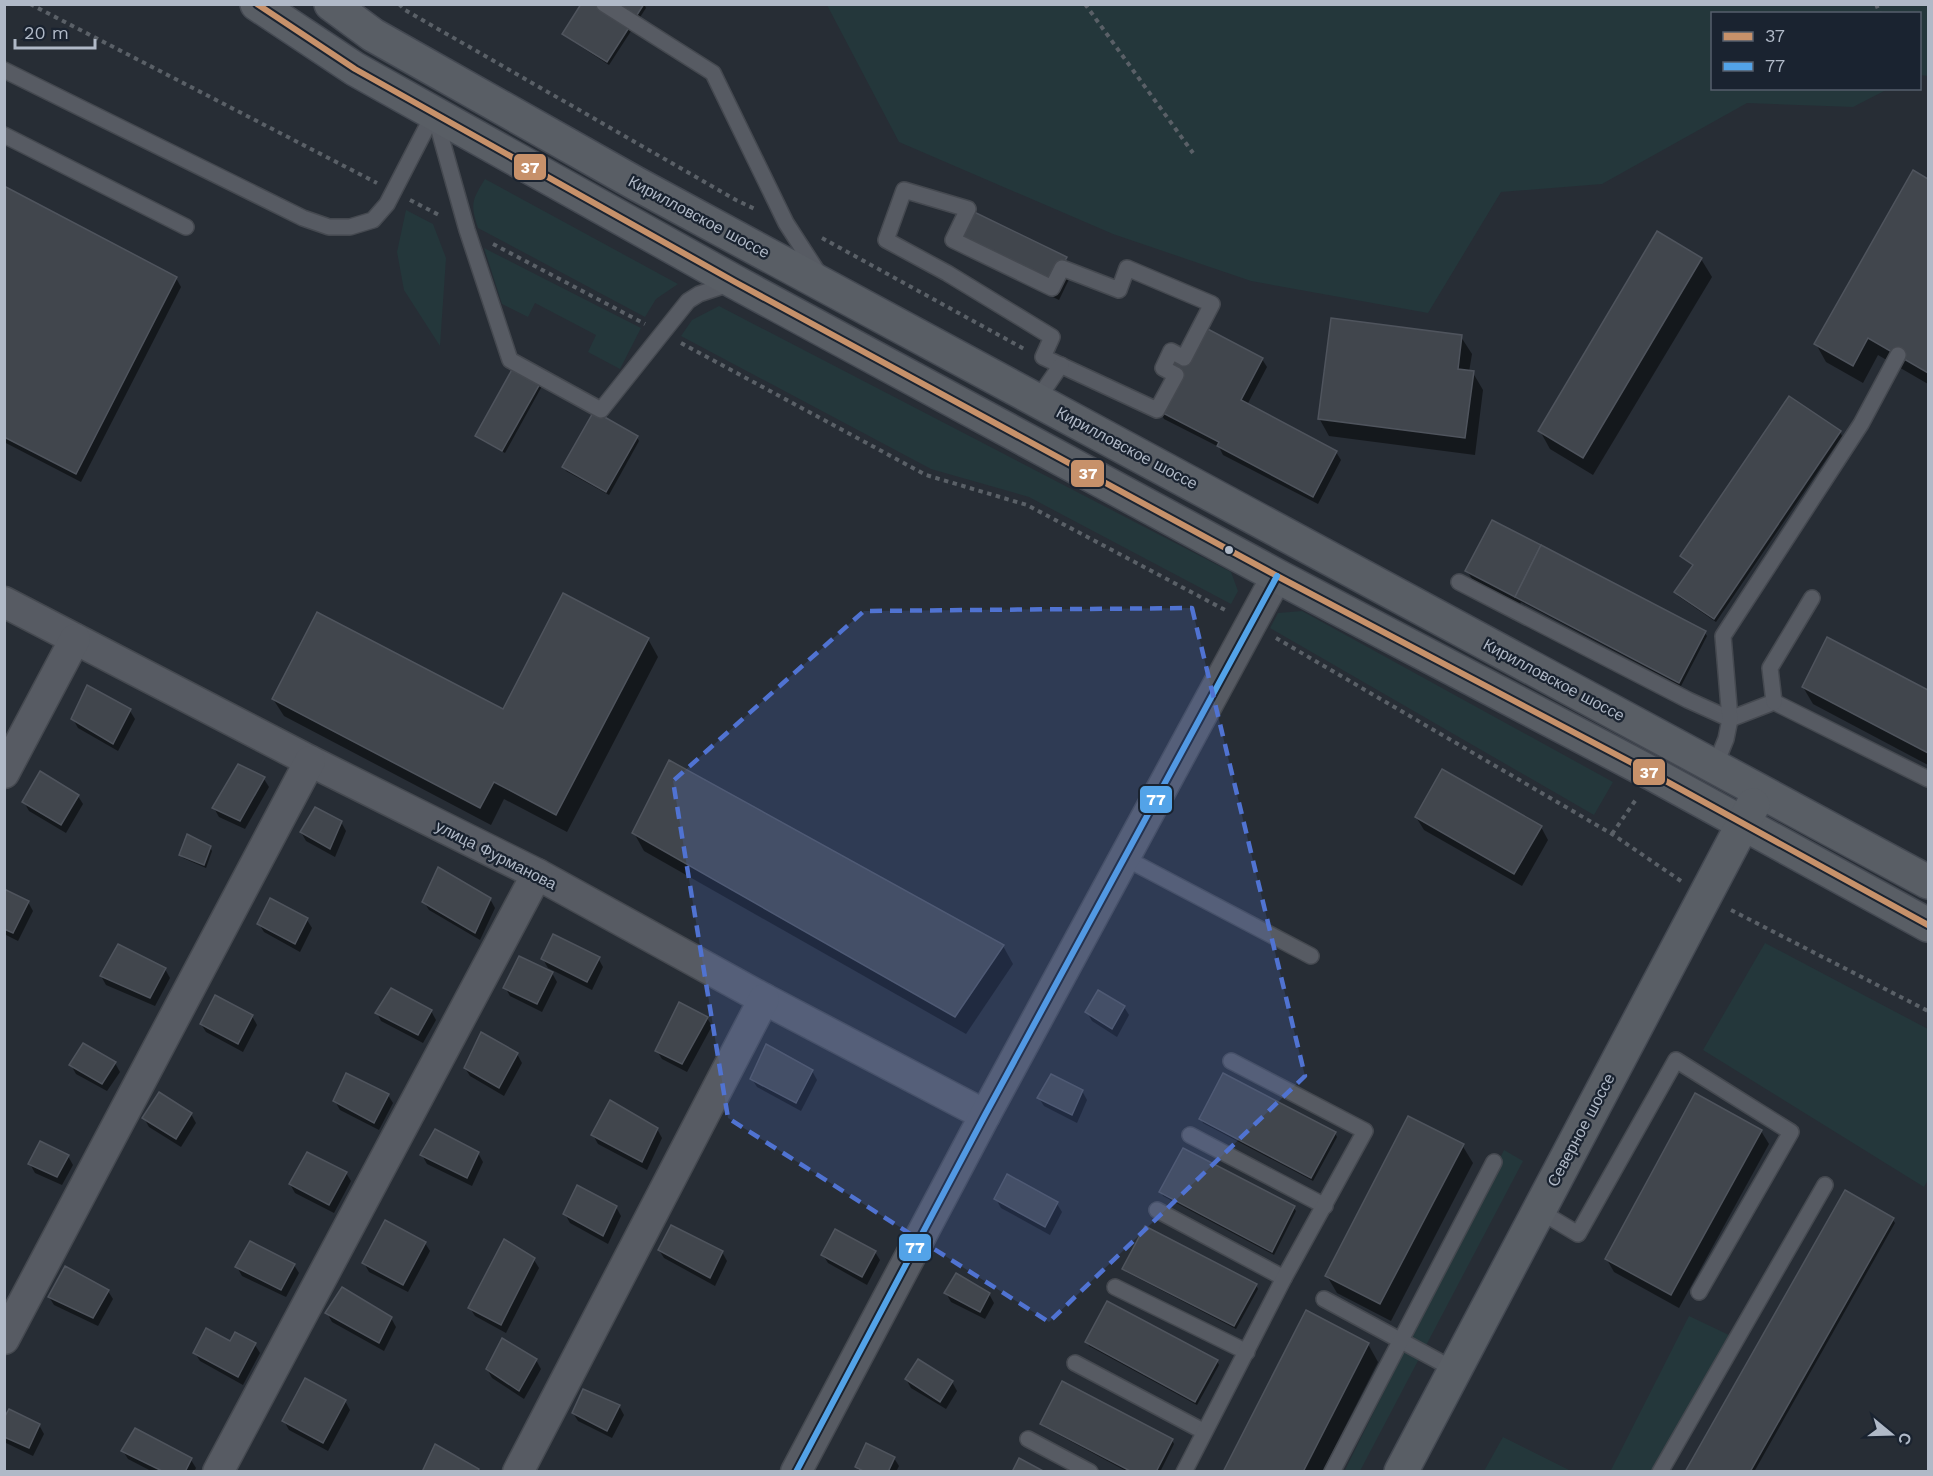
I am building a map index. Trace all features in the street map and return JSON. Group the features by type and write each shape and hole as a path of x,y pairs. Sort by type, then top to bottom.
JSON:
{"main road":[{"path":"257,4 355,69 735,282 1277,576 1653,774 1929,925"},
{"name":"Кирилловское шоссе","path":"331,4 373,34 635,183 1929,882"},
{"name":"Северное шоссе","path":"1401,1472 1761,790"}],"street":[{"path":"796,1472 985,1115 1277,576"},
{"name":"улица Фурманова","path":"4,602 310,761 537,874 764,999 985,1115"},
{"path":"4,773 75,639"},
{"path":"4,1339 310,761"},
{"path":"218,1472 537,874"},
{"path":"518,1472 764,999"}],"lane":[{"path":"604,4 713,73 786,222 825,285"},
{"path":"7,76 303,218 329,227 350,227 373,220 394,192 434,113"},
{"path":"434,113 467,230 510,360 601,410 688,301 699,294 735,282"},
{"path":"4,135 186,227"},
{"path":"904,190 968,209 953,240 1052,288 1062,268 1119,290 1127,268 1212,304 1184,358 1171,351 1163,368 1176,375 1158,410 1060,367 1043,357 1052,337 947,273 886,240 904,190"},
{"path":"1715,766 1726,739 1730,719 1723,636 1861,424 1898,355"},
{"path":"1037,400 1060,367"},
{"path":"1459,582 1688,700 1730,719 1774,702 1929,779"},
{"path":"1774,702 1770,668 1812,598"},
{"path":"1125,858 1311,956"},
{"path":"1539,1210 1578,1234 1676,1059 1791,1131 1699,1292"},
{"path":"1184,1472 1203,1431 1247,1352 1284,1278 1365,1131 1231,1061"},
{"path":"1190,1135 1325,1206"},
{"path":"1332,1472 1494,1162"},
{"path":"1660,1472 1825,1185"},
{"path":"1157,1210 1284,1278"},
{"path":"1115,1287 1247,1352"},
{"path":"1324,1299 1455,1370"},
{"path":"1075,1363 1203,1431"},
{"path":"1028,1439 1090,1472"}],"path":[{"path":"30,4 467,230 926,476 1027,505 1252,625 1612,834 1704,896 1929,1011"},
{"path":"399,4 405,10 736,200 828,241 1060,367"},
{"path":"1085,4 1193,153"}],"highlighted area":[{"path":"1192,608 1305,1076 1049,1322 728,1118 673,781 864,611"}],"green space":[{"path":"827,5 1928,5 1928,76 1921,75 1921,12 1711,12 1711,90 1886,90 1853,107 1747,103 1602,184 1501,192 1428,313 1251,281 1113,234 899,142"},
{"path":"485,179 678,284 656,299 645,317 478,228 473,207 477,192"},
{"path":"406,210 433,224 446,258 440,346 404,290 397,252"},
{"path":"484,248 641,328 620,369 588,352 596,335 535,303 528,317 502,304"},
{"path":"719,306 1231,572 1238,591 1231,604 1029,497 931,469 681,336 692,320"},
{"path":"1302,611 1613,782 1594,815 1270,628 1278,613"},
{"path":"1765,943 1928,1029 1928,1180 1924,1187 1703,1050"},
{"path":"1504,1150 1523,1161 1360,1471 1344,1472"},
{"path":"1689,1316 1731,1336 1652,1471 1610,1472"},
{"path":"1503,1437 1571,1471 1484,1471"}],"building":[{"path":"581,4 644,4 607,62 562,34"},
{"path":"1913,170 1928,179 1928,373 1868,338 1853,366 1814,344"},
{"path":"4,186 177,277 76,474 4,437"},
{"path":"968,209 1067,257 1052,288 953,240"},
{"path":"1657,231 1702,258 1583,458 1538,431"},
{"path":"1331,318 1462,335 1458,369 1474,371 1465,438 1318,419"},
{"path":"1202,326 1263,358 1241,400 1337,451 1313,497 1217,446 1219,442 1157,410 1176,375 1163,368 1171,351 1184,358"},
{"path":"519,357 546,373 502,451 475,436"},
{"path":"1789,396 1841,431 1714,619 1674,592 1693,565 1680,556"},
{"path":"594,411 638,436 606,492 562,467"},
{"path":"1492,520 1541,545 1515,597 1465,571"},
{"path":"1541,545 1706,631 1679,683 1515,597"},
{"path":"563,593 649,638 556,815 494,782 480,808 272,699 317,612 503,709"},
{"path":"1827,637 1928,690 1928,753 1802,687"},
{"path":"87,685 131,709 113,744 71,719"},
{"path":"669,760 1004,945 955,1017 632,833"},
{"path":"238,764 265,777 240,821 212,808"},
{"path":"1442,769 1542,826 1514,874 1415,817"},
{"path":"40,771 79,795 61,825 22,802"},
{"path":"315,807 342,821 330,849 300,832"},
{"path":"187,834 211,846 204,865 179,855"},
{"path":"438,867 491,898 475,933 422,902"},
{"path":"4,889 29,901 13,933 4,929"},
{"path":"270,898 308,918 295,944 257,924"},
{"path":"553,934 600,957 587,982 541,959"},
{"path":"118,944 166,968 150,998 100,976"},
{"path":"519,956 553,972 537,1004 503,988"},
{"path":"391,988 432,1010 418,1035 375,1013"},
{"path":"1098,990 1125,1006 1112,1029 1085,1012"},
{"path":"215,995 253,1015 238,1044 200,1024"},
{"path":"679,1002 708,1017 682,1064 655,1051"},
{"path":"481,1032 518,1053 499,1088 464,1068"},
{"path":"83,1043 116,1062 102,1084 69,1065"},
{"path":"766,1044 813,1070 796,1103 750,1079"},
{"path":"346,1073 389,1094 374,1123 333,1101"},
{"path":"1223,1073 1336,1132 1311,1178 1199,1119"},
{"path":"1051,1074 1083,1090 1072,1115 1037,1098"},
{"path":"159,1092 192,1113 176,1139 142,1118"},
{"path":"1695,1093 1762,1130 1671,1295 1605,1259"},
{"path":"610,1100 658,1128 642,1162 591,1135"},
{"path":"1408,1116 1464,1144 1380,1304 1325,1276"},
{"path":"435,1129 479,1152 467,1178 420,1155"},
{"path":"40,1141 69,1155 57,1177 28,1164"},
{"path":"1183,1148 1295,1206 1272,1252 1159,1192"},
{"path":"307,1152 347,1172 329,1205 289,1184"},
{"path":"1007,1174 1058,1202 1045,1227 994,1199"},
{"path":"577,1185 617,1206 603,1236 563,1214"},
{"path":"1845,1190 1894,1218 1750,1472 1685,1472"},
{"path":"385,1220 426,1242 403,1285 362,1263"},
{"path":"671,1225 723,1251 710,1278 658,1250"},
{"path":"1145,1226 1257,1284 1234,1326 1122,1269"},
{"path":"835,1229 876,1251 862,1277 821,1255"},
{"path":"504,1239 535,1258 501,1325 468,1308"},
{"path":"250,1241 295,1264 281,1290 235,1267"},
{"path":"65,1266 109,1290 93,1318 48,1297"},
{"path":"956,1273 990,1293 980,1312 944,1293"},
{"path":"342,1287 392,1317 379,1343 325,1313"},
{"path":"1107,1301 1218,1360 1195,1402 1085,1342"},
{"path":"1306,1310 1369,1343 1303,1472 1223,1472"},
{"path":"206,1328 230,1341 235,1332 256,1343 238,1377 193,1353"},
{"path":"502,1338 537,1359 519,1391 486,1369"},
{"path":"918,1359 953,1381 940,1402 905,1379"},
{"path":"305,1378 346,1400 323,1443 282,1421"},
{"path":"1062,1381 1173,1439 1156,1472 1132,1472 1040,1424"},
{"path":"583,1389 620,1405 607,1431 572,1413"},
{"path":"9,1409 40,1424 29,1448 4,1437 4,1418"},
{"path":"135,1428 192,1458 185,1472 164,1472 121,1451"},
{"path":"866,1443 895,1457 888,1472 865,1472 855,1467"},
{"path":"435,1444 479,1469 478,1472 422,1472"},
{"path":"1019,1458 1045,1472 1012,1472"}],"transit line":[{"name":"37","path":"257,4 355,69 735,282 1277,576 1653,774 1928,925"},
{"name":"77","path":"796,1472 985,1115 1277,576"}]}
